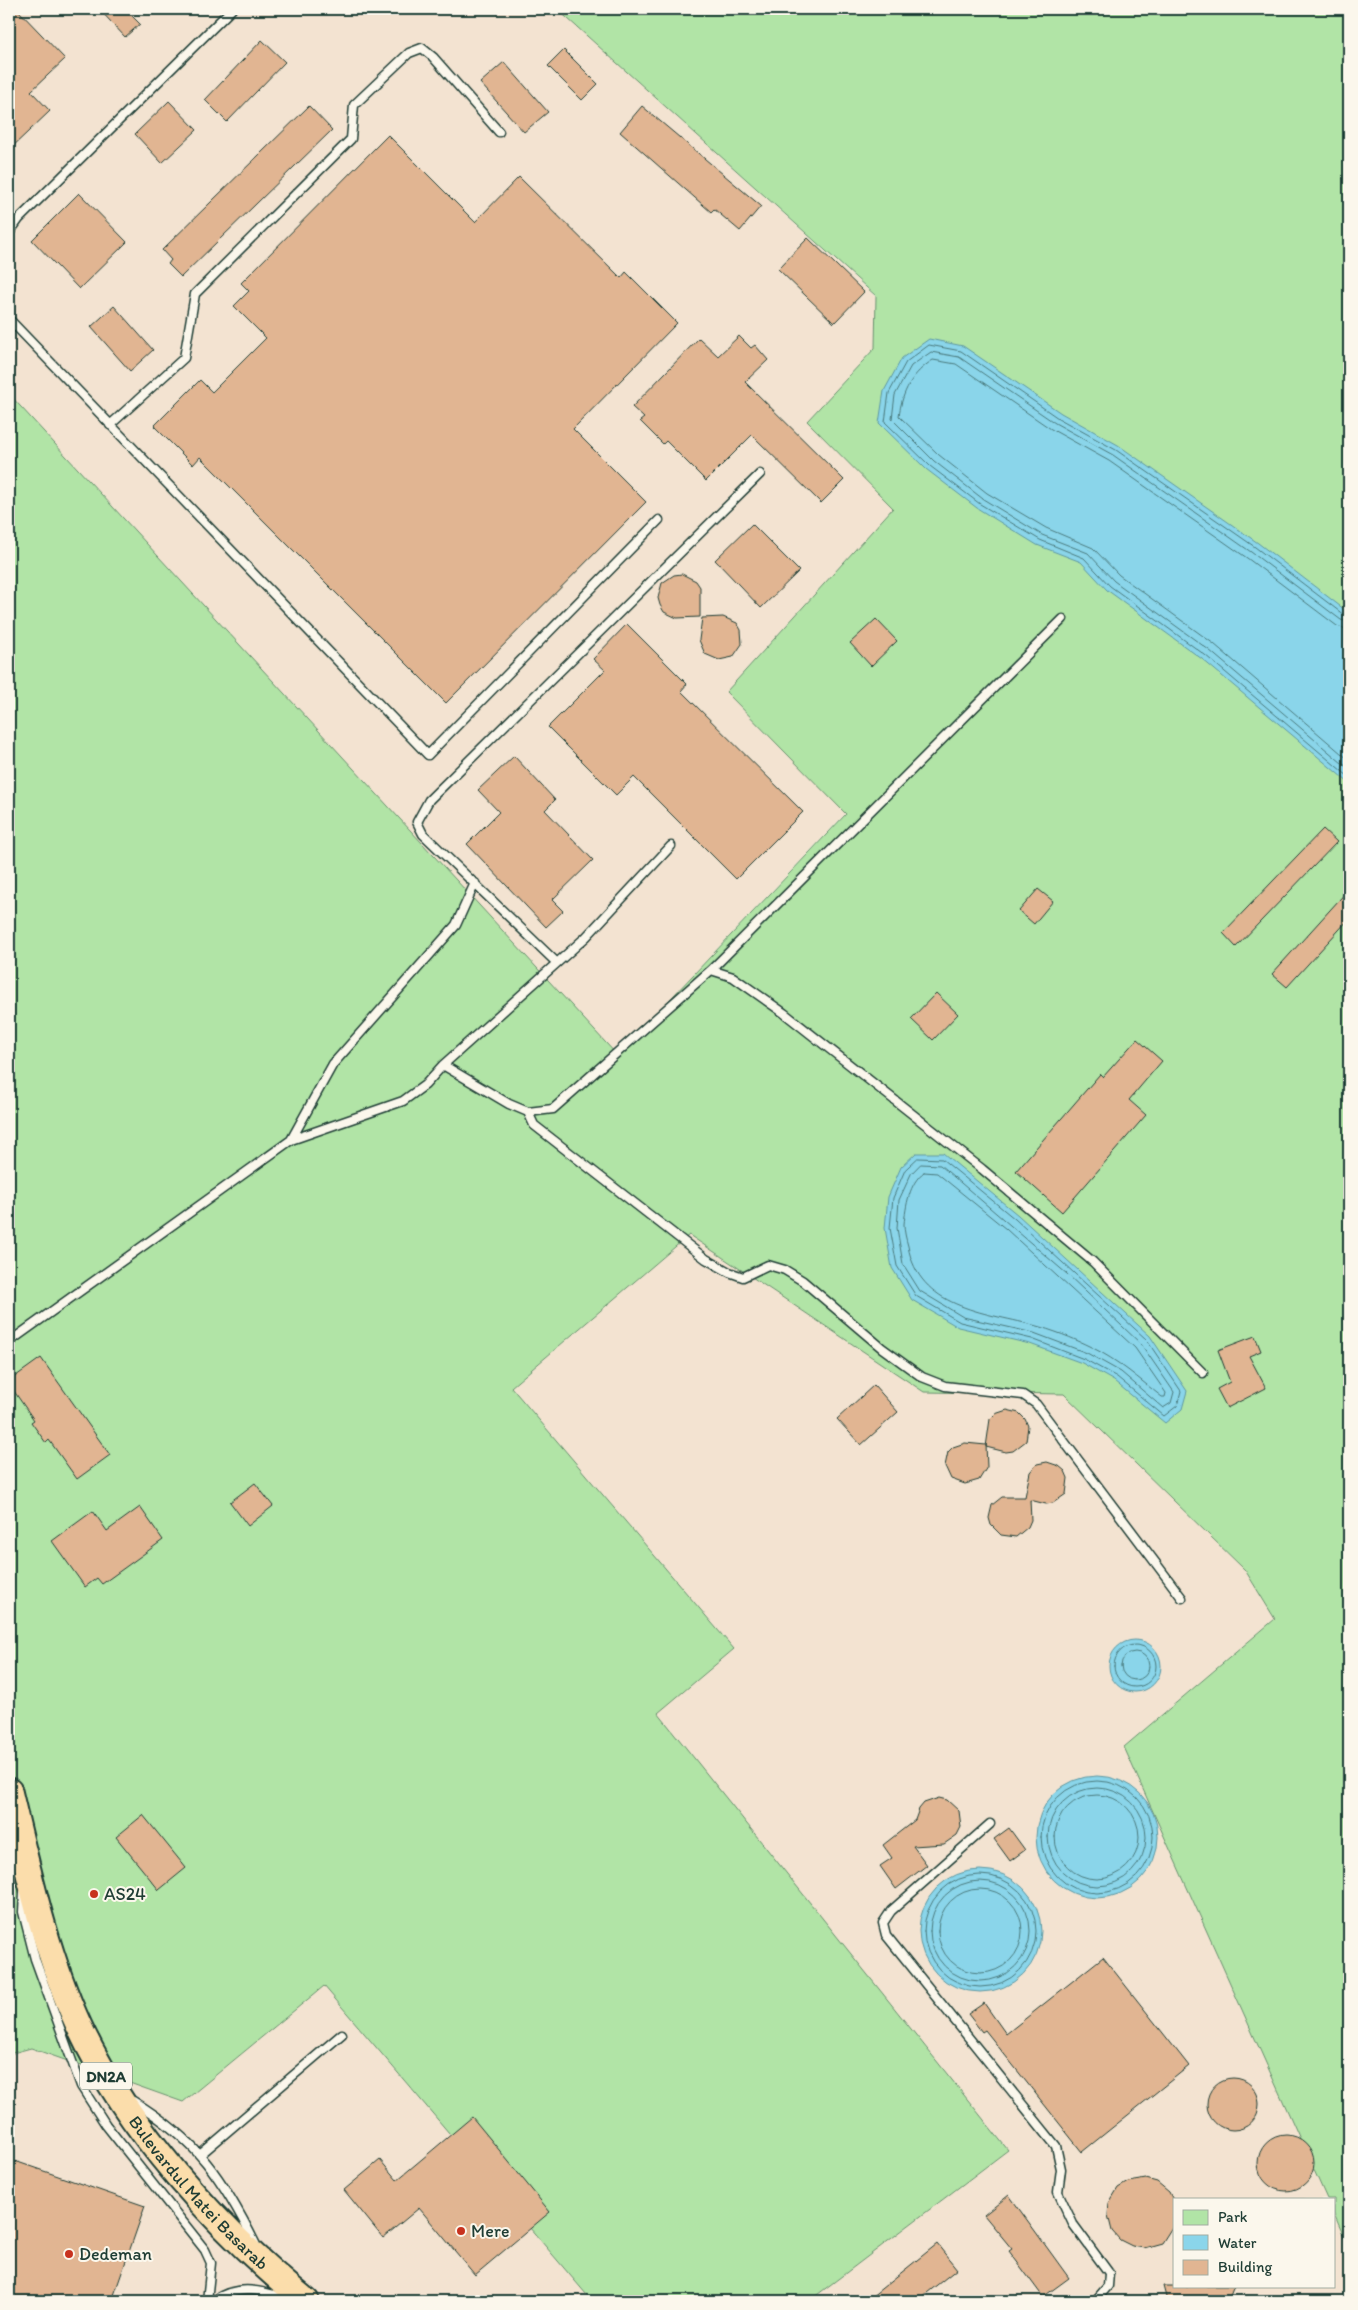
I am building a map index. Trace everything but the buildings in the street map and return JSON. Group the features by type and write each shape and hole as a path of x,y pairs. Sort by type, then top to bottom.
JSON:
{"highway":[{"name":"Bulevardul Matei Basarab","path":"9,1791 44,1930 66,1994 95,2058 140,2127 178,2174 267,2269 306,2301"}],"lane":[{"path":"9,234 19,219 232,9"},
{"path":"110,425 184,358 194,294 351,139 354,105 409,53 422,48 434,57 499,132"},
{"path":"9,319 428,755 659,520"},
{"path":"557,963 423,834 417,822 428,800 760,474"},
{"path":"443,1065 509,1104 528,1112 552,1109 711,970 1063,619"},
{"path":"9,1342 291,1140 403,1101 425,1085 443,1065 586,937 671,846"},
{"path":"291,1140 333,1064 456,925 475,883"},
{"path":"711,970 733,977 784,1013 982,1169 1093,1262 1203,1373"},
{"path":"528,1112 534,1125 706,1260 728,1272 743,1276 768,1264 786,1270 803,1281 882,1348 922,1377 945,1386 1023,1395 1036,1404 1182,1598"},
{"path":"990,1824 891,1911 883,1924 886,1935 1056,2146 1061,2169 1058,2192 1073,2224 1109,2273 1108,2286 1095,2301"},
{"path":"25,1860 23,1912 32,1949 81,2086 106,2125 205,2250 211,2263 206,2301"},
{"path":"200,2154 342,2034"},
{"path":"115,2090 164,2121 200,2154 235,2202 267,2269"},
{"path":"213,2301 223,2294 251,2289 294,2301"}],"shaded area":[{"path":"9,9 557,9 876,297 875,348 807,421 893,508 726,692 846,813 616,1056 9,394"},
{"path":"689,1235 924,1392 1064,1394 1245,1570 1275,1619 1124,1747 1327,2198 1173,2198 1173,2288 1336,2288 1336,2219 1349,2248 1349,2301 809,2301 1008,2150 657,1713 734,1649 511,1387"},
{"path":"324,1986 592,2301 9,2301 9,2054 31,2048 183,2102"}],"green space":[{"path":"557,9 1349,9 1349,2248 1336,2219 1336,2198 1327,2198 1124,1747 1275,1619 1245,1570 1064,1394 924,1392 689,1235 511,1387 734,1649 658,1713 1008,2150 809,2301 592,2301 324,1986 183,2102 31,2048 9,2054 9,394 617,1055 846,814 726,692 893,508 807,421 875,348 876,296"}],"water":[{"path":"929,339 963,346 1061,413 1118,445 1258,543 1349,613 1349,783 1202,659 1107,590 1081,562 1037,545 977,508 926,469 879,423 884,391 902,358"},
{"path":"916,1153 943,1153 1018,1215 1150,1336 1187,1391 1182,1409 1165,1423 1114,1381 1082,1363 1030,1344 958,1327 912,1300 892,1268 885,1228 888,1197 901,1167"},
{"path":"1135,1640 1145,1642 1153,1648 1159,1656 1161,1666 1159,1676 1153,1684 1145,1690 1135,1692 1125,1690 1117,1684 1111,1676 1109,1666 1111,1656 1117,1648 1125,1642"},
{"path":"1097,1776 1109,1777 1120,1781 1140,1794 1153,1814 1157,1825 1157,1849 1153,1860 1140,1880 1120,1893 1109,1897 1097,1898 1085,1897 1074,1893 1054,1880 1041,1860 1037,1849 1036,1837 1037,1825 1041,1814 1054,1794 1074,1781 1085,1777"},
{"path":"980,1870 992,1871 1003,1875 1014,1880 1023,1888 1031,1897 1036,1908 1040,1919 1040,1943 1036,1954 1031,1965 1023,1974 1014,1982 1003,1987 992,1991 980,1992 968,1991 957,1987 946,1982 937,1974 929,1965 924,1954 920,1943 919,1931 920,1919 924,1908 929,1897 937,1888 946,1880 957,1875 968,1871"}],"place":[{"name":"AS24","path":"94,1894"},
{"name":"Mere","path":"461,2231"},
{"name":"Dedeman","path":"69,2254"}]}
